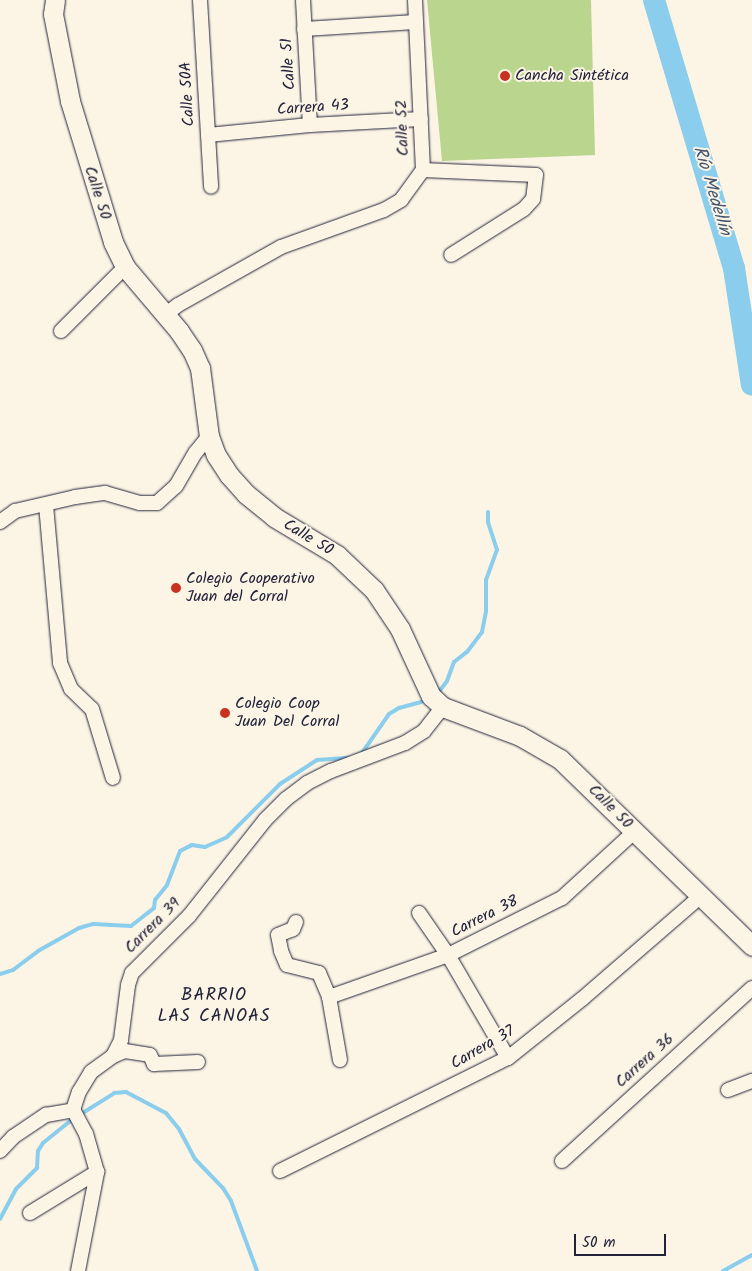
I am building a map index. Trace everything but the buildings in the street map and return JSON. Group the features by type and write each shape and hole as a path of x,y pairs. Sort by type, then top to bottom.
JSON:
{"street":[{"name":"Calle 50A","path":"200,0 211,187"},
{"name":"Calle 51","path":"302,0 310,125"},
{"name":"Calle 52","path":"415,0 423,170 536,175 533,199 524,209 451,255"},
{"name":"Calle 50","path":"53,1 53,14 60,56 70,102 113,242 125,267 192,350 200,368 209,436 216,455 229,475 246,494 288,526 337,556 374,590 400,629 431,696 443,707 520,736 560,759 752,946"},
{"path":"304,29 416,22"},
{"name":"Carrera 43","path":"208,134 310,125 421,120"},
{"path":"165,315 178,305 281,247 384,210 401,200 423,170"},
{"path":"61,331 125,267"},
{"path":"0,522 15,511 75,497 105,493 140,503 157,503 176,486 196,452 209,436"},
{"path":"46,505 60,663 71,689 92,708 113,778"},
{"name":"Carrera 39","path":"113,1056 120,1040 128,985 132,972 189,916 265,820 286,798 307,783 405,743 424,731 443,707"},
{"name":"Carrera 38","path":"329,997 448,955 562,898 635,831"},
{"name":"Carrera 37","path":"280,1171 508,1058 582,999 701,896"},
{"path":"419,913 448,955 508,1058"},
{"path":"296,922 293,929 278,935 281,951 287,965 320,973 329,997 340,1060"},
{"name":"Carrera 36","path":"562,1161 752,988"},
{"path":"78,1271 97,1172 86,1134 73,1110 79,1092 91,1072 113,1056 125,1051 150,1055 154,1064 198,1062"},
{"path":"728,1090 752,1081"},
{"path":"0,1151 13,1137 46,1115 73,1110"},
{"path":"30,1213 97,1172"}],"green space":[{"name":"Cancha Sintética","path":"427,0 591,0 595,155 442,161"}],"waterway":[{"name":"Río Medellín","path":"654,0 734,268 752,385"},
{"name":"BARRIO LAS CANOAS","path":"438,693 447,681 454,662 467,652 482,632 486,611 486,580 497,550 488,522 488,512"},
{"name":"BARRIO LAS CANOAS","path":"362,753 389,714 399,708 421,702"},
{"name":"BARRIO LAS CANOAS","path":"0,974 13,970 38,951 79,928 93,924 131,926 154,908 155,900 167,885 180,851 192,845 205,847 227,837 280,784 317,760 349,758"},
{"path":"81,1114 114,1093 126,1092 166,1113 179,1129 195,1159 223,1188 231,1201 257,1271"},
{"path":"0,1219 16,1189 37,1168 38,1151 43,1143 70,1121"},
{"path":"723,1271 752,1255"}],"place":[{"name":"Cancha Sintética","path":"505,76"},
{"name":"Colegio Cooperativo Juan del Corral","path":"176,588"},
{"name":"Colegio Coop Juan Del Corral","path":"225,713"}],"district":[{"name":"BARRIO LAS CANOAS","path":"214,1007"}]}
